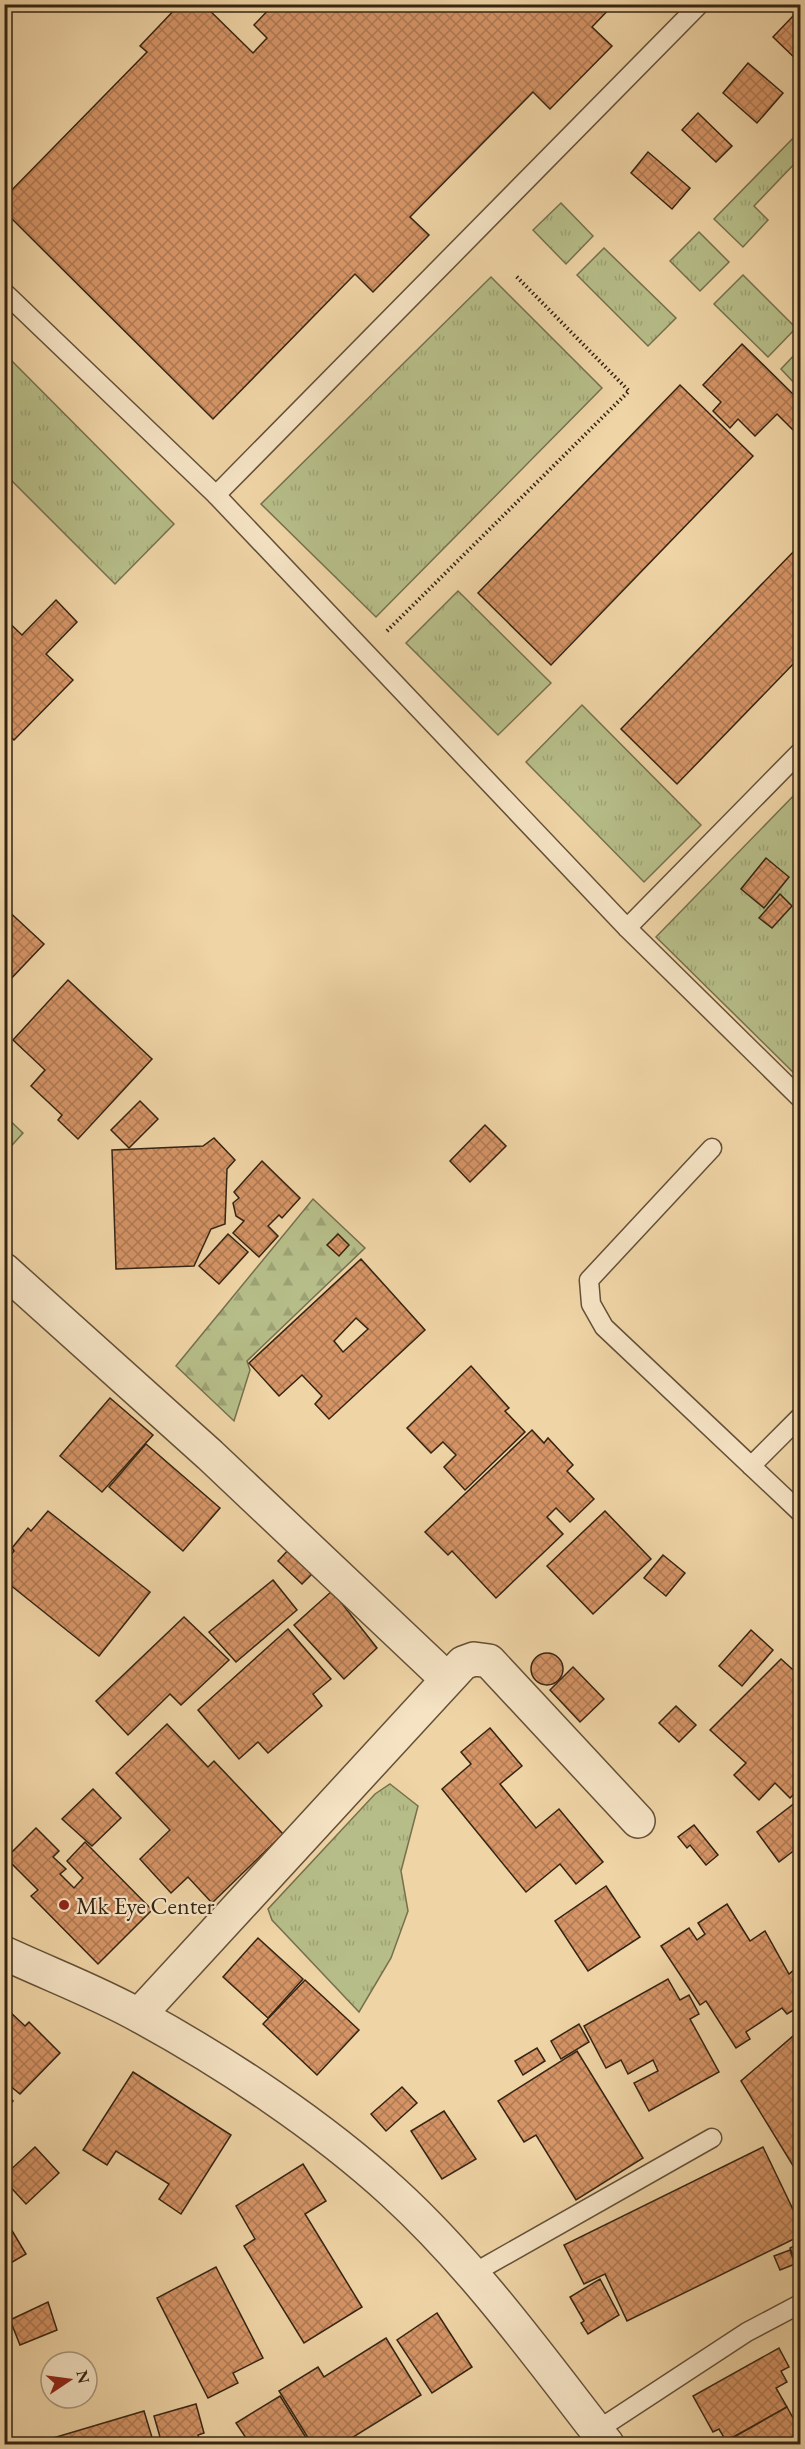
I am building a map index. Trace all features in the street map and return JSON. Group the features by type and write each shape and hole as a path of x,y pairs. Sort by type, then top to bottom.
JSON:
{"street":[{"path":"4,1270 210,1455 447,1679"},
{"path":"139,2015 463,1663 474,1659 489,1661 638,1821"},
{"path":"4,1953 139,2015 248,2081 319,2133 393,2192 472,2274 602,2438"}],"lane":[{"path":"216,495 700,4"},
{"path":"4,292 216,495 627,928 801,1098"},
{"path":"627,928 801,752"},
{"path":"712,1148 589,1280 591,1304 604,1327 801,1512"},
{"path":"751,1466 801,1417"},
{"path":"472,2274 712,2138"},
{"path":"602,2438 747,2332 801,2304"}],"path":[{"path":"365,653 629,391 516,276"}],"green space":[{"path":"800,131 800,158 754,206 768,220 743,247 714,219"},
{"path":"561,203 593,236 566,264 533,230"},
{"path":"699,232 729,262 700,291 670,261"},
{"path":"604,248 676,318 648,346 577,275"},
{"path":"743,275 796,328 768,357 714,304"},
{"path":"491,277 602,388 376,617 261,504"},
{"path":"800,349 800,389 781,369"},
{"path":"5,354 174,524 115,584 5,474"},
{"path":"458,591 551,683 498,735 406,643"},
{"path":"582,705 701,825 644,882 526,762"},
{"path":"800,789 800,1079 656,937"},
{"path":"4,1115 23,1133 5,1153 4,1153"},
{"path":"313,1199 365,1248 247,1361 250,1370 234,1421 176,1366"},
{"path":"390,1784 418,1806 401,1871 408,1911 391,1958 359,2012 272,1920 268,1909 375,1794"}],"building":[{"path":"180,4 203,4 253,53 267,38 254,25 274,4 614,4 592,27 612,46 550,109 533,92 410,217 429,235 373,292 355,274 213,419 4,211 4,198 147,52 140,46"},
{"path":"793,16 800,23 800,63 773,37"},
{"path":"748,63 783,93 757,123 723,93"},
{"path":"698,113 732,146 716,162 682,130"},
{"path":"648,152 690,188 672,209 631,173"},
{"path":"742,344 800,401 800,426 795,432 777,414 755,436 738,419 730,428 713,411 721,402 703,385"},
{"path":"680,385 753,456 551,665 478,593"},
{"path":"797,548 800,551 800,657 677,784 621,729"},
{"path":"56,600 77,622 46,654 73,680 14,740 4,730 4,618 22,635"},
{"path":"766,858 789,877 764,908 741,889"},
{"path":"780,894 792,906 772,928 759,918"},
{"path":"4,907 44,944 4,986"},
{"path":"68,980 152,1059 78,1139 58,1120 62,1115 31,1086 45,1070 13,1040"},
{"path":"140,1101 158,1119 129,1148 111,1130"},
{"path":"485,1125 506,1146 470,1182 450,1161"},
{"path":"214,1138 235,1160 227,1169 225,1224 211,1229 194,1266 116,1269 112,1150 203,1146"},
{"path":"262,1161 300,1198 282,1218 279,1215 268,1226 278,1236 259,1257 233,1233 244,1221 236,1216 233,1203 239,1198 234,1192"},
{"path":"228,1234 248,1252 219,1284 199,1266"},
{"path":"338,1234 349,1245 339,1256 327,1245"},
{"path":"361,1259 425,1330 329,1419 315,1404 322,1396 302,1375 279,1396 249,1363","holes":["356,1318 368,1329 343,1352 334,1341"]},
{"path":"471,1366 509,1408 505,1411 525,1432 465,1490 444,1467 456,1455 443,1442 431,1453 407,1428"},
{"path":"110,1398 153,1435 102,1492 60,1456"},
{"path":"532,1430 544,1443 548,1438 573,1465 567,1471 594,1499 570,1522 556,1508 547,1517 563,1534 496,1598 452,1551 448,1555 425,1532"},
{"path":"146,1444 220,1508 183,1551 109,1487"},
{"path":"48,1511 150,1592 99,1656 4,1580 4,1563 14,1551 12,1548 28,1528 31,1531"},
{"path":"605,1511 651,1559 593,1614 547,1566"},
{"path":"290,1548 315,1571 302,1584 278,1561"},
{"path":"663,1555 685,1573 666,1596 644,1578"},
{"path":"273,1580 297,1610 236,1662 209,1632"},
{"path":"332,1591 377,1648 344,1679 294,1625"},
{"path":"184,1617 229,1660 181,1705 170,1694 128,1735 96,1701"},
{"path":"288,1629 331,1679 313,1694 322,1706 268,1753 258,1742 239,1759 198,1710"},
{"path":"751,1630 773,1650 742,1686 719,1666"},
{"path":"547,1653 558,1658 563,1669 558,1680 547,1685 536,1680 531,1669 536,1658"},
{"path":"781,1659 800,1676 800,1788 790,1798 775,1783 759,1800 734,1775 746,1763 710,1730"},
{"path":"573,1667 604,1699 580,1722 550,1690"},
{"path":"676,1706 696,1725 679,1742 659,1723"},
{"path":"167,1724 208,1767 214,1761 283,1834 212,1903 188,1877 171,1893 140,1859 170,1830 116,1773"},
{"path":"490,1728 522,1766 500,1784 536,1828 559,1809 603,1862 576,1884 560,1864 526,1892 442,1789 471,1764 461,1752"},
{"path":"93,1789 121,1818 92,1846 62,1819"},
{"path":"800,1799 800,1846 779,1862 757,1832"},
{"path":"694,1825 718,1855 706,1865 690,1845 687,1848 678,1837"},
{"path":"36,1828 59,1851 53,1857 66,1869 60,1874 74,1888 83,1878 67,1861 85,1842 152,1910 98,1964 31,1896 38,1890 6,1858"},
{"path":"606,1886 640,1937 588,1971 555,1921"},
{"path":"727,1904 750,1941 765,1931 789,1974 795,1969 800,1978 800,2006 787,2014 782,2008 746,2032 750,2039 736,2048 706,2001 700,2005 661,1946 689,1928 697,1940 705,1934 698,1923"},
{"path":"258,1938 303,1979 268,2018 223,1977"},
{"path":"668,1979 680,2000 689,1995 699,2014 690,2019 719,2072 649,2111 634,2083 658,2071 653,2060 628,2074 621,2060 606,2068 584,2026"},
{"path":"305,1980 359,2030 317,2075 263,2024"},
{"path":"9,2011 25,2026 29,2022 60,2053 20,2094 4,2081 4,2016"},
{"path":"579,2024 589,2042 561,2059 551,2041"},
{"path":"800,2030 800,2177 741,2081"},
{"path":"537,2048 545,2061 523,2075 515,2061"},
{"path":"577,2051 643,2158 576,2200 536,2135 524,2142 498,2101"},
{"path":"133,2072 231,2135 181,2214 159,2199 169,2184 116,2151 107,2165 83,2150"},
{"path":"402,2087 417,2103 386,2131 371,2114"},
{"path":"4,2092 13,2101 4,2109"},
{"path":"444,2111 476,2159 442,2179 411,2131"},
{"path":"35,2147 59,2173 26,2204 4,2180 4,2176"},
{"path":"763,2147 800,2224 800,2236 627,2321 605,2274 584,2284 564,2245"},
{"path":"303,2164 326,2201 305,2214 362,2307 304,2343 244,2246 255,2239 236,2206"},
{"path":"11,2229 26,2254 4,2267 4,2233"},
{"path":"800,2243 800,2272 790,2248"},
{"path":"790,2250 795,2264 780,2270 774,2256"},
{"path":"216,2267 263,2358 233,2373 238,2383 208,2398 157,2298"},
{"path":"600,2279 619,2315 588,2334 581,2323 584,2321 570,2297"},
{"path":"48,2302 57,2330 20,2345 10,2320"},
{"path":"437,2313 472,2367 432,2393 397,2340"},
{"path":"386,2338 421,2395 342,2444 312,2444 279,2391 318,2367 324,2377"},
{"path":"779,2348 789,2367 781,2371 787,2382 776,2388 787,2407 726,2441 719,2429 713,2432 693,2396"},
{"path":"280,2396 310,2444 250,2444 236,2423"},
{"path":"196,2404 204,2433 198,2435 200,2444 162,2444 154,2416"},
{"path":"787,2407 798,2427 800,2426 800,2444 728,2444 727,2441"},
{"path":"144,2411 154,2444 55,2444 53,2438"}],"place":[{"name":"Mk Eye Center","path":"64,1905"}]}
